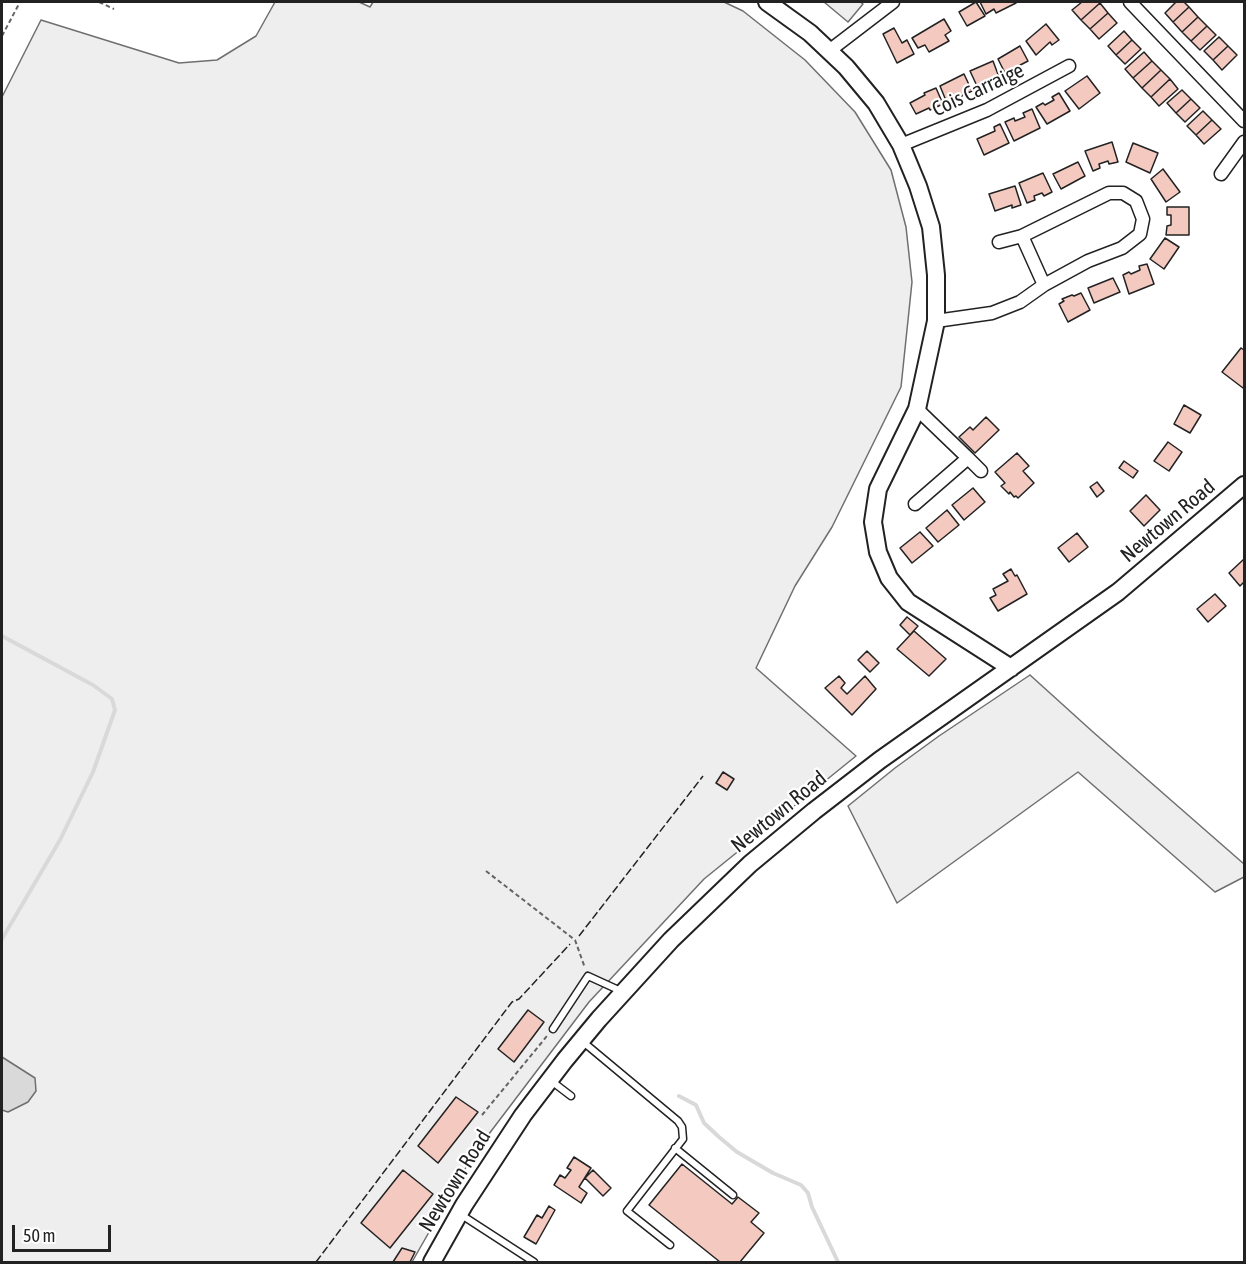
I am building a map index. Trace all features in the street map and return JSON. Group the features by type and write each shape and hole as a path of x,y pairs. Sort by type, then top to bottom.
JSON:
{"main road":[{"path":"769,2 810,33 846,67 876,103 901,145 918,186 930,227 936,275 936,321 917,409 878,489 873,522 878,552 889,578 908,602 1011,668"},
{"name":"Newtown Road","path":"432,1263 459,1214 523,1115 550,1080 582,1040 671,940 750,864 880,760 1118,592 1245,485"}],"street":[{"path":"829,51 892,2"},
{"path":"1130,2 1245,122"},
{"name":"Cois Carraige","path":"901,145 987,110 1069,66"},
{"path":"1221,174 1245,142"},
{"path":"936,321 992,313 1020,302 1044,285 1089,261 1122,248 1140,234 1143,219 1136,201 1124,193 1109,193 1022,236 999,242"},
{"path":"1022,236 1044,285"},
{"path":"917,409 981,471"},
{"path":"915,504 968,459"}],"lane":[{"path":"553,1029 588,976 624,992"},
{"path":"582,1040 678,1121 682,1127 683,1139 627,1211 670,1245"},
{"path":"550,1080 571,1096"},
{"path":"675,1149 733,1196"},
{"path":"459,1214 534,1263"}],"path":[{"path":"2,36 20,2"},
{"path":"99,2 114,9"},
{"path":"486,871 575,940 588,976"},
{"path":"483,1115 553,1029"}],"shaded area":[{"path":"275,2 359,2 370,7 373,2 724,2 743,11 805,60 855,112 891,170 906,227 912,282 901,387 832,527 795,586 756,668 856,756 704,879 589,1002 473,1155 412,1262 2,1262 2,97 41,20 179,63 217,60 256,36"},
{"path":"824,2 860,2 863,4 848,22"},
{"path":"1030,675 1244,864 1244,877 1215,892 1078,772 897,903 848,806 939,736"},
{"path":"2,1057 35,1078 36,1091 28,1102 8,1112 2,1110"}],"building":[{"path":"976,2 985,16 967,26 959,12"},
{"path":"980,2 1016,3 996,13 994,9 986,14"},
{"path":"1082,2 1100,3 1081,20 1072,10"},
{"path":"1176,2 1184,2 1189,7 1173,22 1165,13"},
{"path":"1100,3 1108,13 1090,29 1081,20"},
{"path":"1189,7 1198,17 1182,32 1173,22"},
{"path":"1108,13 1117,23 1099,39 1090,29"},
{"path":"1198,17 1207,26 1191,41 1182,32"},
{"path":"944,19 951,31 945,35 949,41 929,52 925,45 918,48 912,38"},
{"path":"1046,24 1059,40 1052,45 1050,42 1036,55 1026,41"},
{"path":"1207,26 1216,35 1200,50 1191,41"},
{"path":"894,28 902,43 907,40 914,54 897,63 883,34"},
{"path":"1124,31 1132,40 1116,55 1108,46"},
{"path":"1219,37 1228,46 1213,60 1204,51"},
{"path":"1132,40 1141,49 1125,64 1116,55"},
{"path":"1020,46 1028,61 1005,73 998,59"},
{"path":"1228,46 1237,55 1222,70 1213,60"},
{"path":"1144,52 1152,61 1133,78 1125,69"},
{"path":"993,61 999,77 977,86 970,71"},
{"path":"1152,61 1161,70 1142,88 1133,78"},
{"path":"1161,70 1170,79 1151,97 1142,88"},
{"path":"964,74 972,91 947,103 940,86"},
{"path":"1087,76 1100,93 1079,109 1065,91"},
{"path":"1170,79 1178,89 1159,106 1151,97"},
{"path":"936,88 943,104 916,114 910,103"},
{"path":"1182,90 1191,99 1176,113 1167,103"},
{"path":"1059,93 1070,111 1047,124 1036,107 1054,100 1052,97"},
{"path":"1191,99 1200,108 1185,122 1176,113"},
{"path":"1032,109 1040,128 1014,141 1005,122 1025,117 1023,113"},
{"path":"1203,111 1212,120 1196,135 1187,126"},
{"path":"1212,120 1221,129 1204,144 1196,135"},
{"path":"1000,124 1009,143 984,155 977,139 995,131 994,127"},
{"path":"1112,142 1118,162 1109,164 1108,161 1099,164 1100,168 1093,171 1085,151"},
{"path":"1133,143 1158,153 1150,173 1126,162"},
{"path":"1078,162 1085,176 1061,189 1053,174"},
{"path":"1163,169 1180,192 1166,202 1151,179"},
{"path":"1043,173 1052,192 1044,196 1042,193 1034,196 1035,200 1027,203 1019,183"},
{"path":"1015,186 1021,205 1012,208 1012,205 995,211 989,194"},
{"path":"1167,207 1189,207 1189,235 1166,235 1167,226 1171,225 1171,215 1167,215"},
{"path":"1165,238 1179,247 1164,269 1150,259"},
{"path":"1147,264 1154,284 1129,294 1123,275 1140,270 1139,266"},
{"path":"1113,278 1120,292 1094,303 1088,288"},
{"path":"1081,293 1090,310 1068,322 1059,304 1064,301 1062,299"},
{"path":"1241,348 1244,350 1243,388 1222,372"},
{"path":"1184,405 1201,415 1190,433 1174,424"},
{"path":"986,417 999,430 975,453 959,437 970,427 973,430"},
{"path":"1168,442 1182,452 1169,471 1154,461"},
{"path":"1017,453 1029,466 1023,471 1034,483 1018,498 1010,492 1009,494 1001,486 1005,483 995,472"},
{"path":"1124,461 1138,471 1133,478 1119,468"},
{"path":"1097,482 1104,491 1097,497 1090,487"},
{"path":"973,488 985,502 964,520 952,505"},
{"path":"1146,495 1160,510 1144,526 1130,511"},
{"path":"947,510 959,525 938,542 926,528"},
{"path":"920,532 933,546 912,563 900,548"},
{"path":"1077,533 1088,547 1069,562 1058,548"},
{"path":"1244,559 1244,582 1240,586 1229,573"},
{"path":"1011,569 1015,576 1017,575 1027,594 998,611 990,598 996,595 993,589 1008,581 1003,574"},
{"path":"1215,594 1226,606 1208,622 1197,609"},
{"path":"907,617 918,626 910,635 900,625"},
{"path":"914,631 946,659 929,676 897,649"},
{"path":"867,651 879,663 870,672 858,660"},
{"path":"839,676 845,683 841,688 847,694 865,676 876,689 852,715 825,688"},
{"path":"723,772 734,779 727,790 716,783"},
{"path":"528,1010 544,1022 514,1062 498,1049"},
{"path":"456,1097 478,1112 438,1163 418,1146"},
{"path":"574,1157 591,1168 579,1187 587,1193 581,1203 554,1185 560,1175 565,1178 571,1170 567,1168"},
{"path":"682,1164 732,1204 738,1197 759,1213 751,1222 764,1233 740,1262 720,1262 649,1205"},
{"path":"403,1170 433,1194 390,1248 361,1223"},
{"path":"593,1170 611,1188 603,1196 585,1178"},
{"path":"549,1206 555,1210 536,1244 524,1237 537,1215 542,1218"},
{"path":"402,1248 415,1252 410,1262 393,1262"}],"waterway":[{"path":"2,636 93,685 112,699 115,710 93,772 60,840 2,939"},
{"path":"679,1096 696,1105 704,1123 737,1152 773,1173 801,1185 808,1193 812,1207 838,1262"}],"fence":[{"path":"579,936 703,776"},
{"path":"316,1262 512,1002 519,999 570,944"}]}
